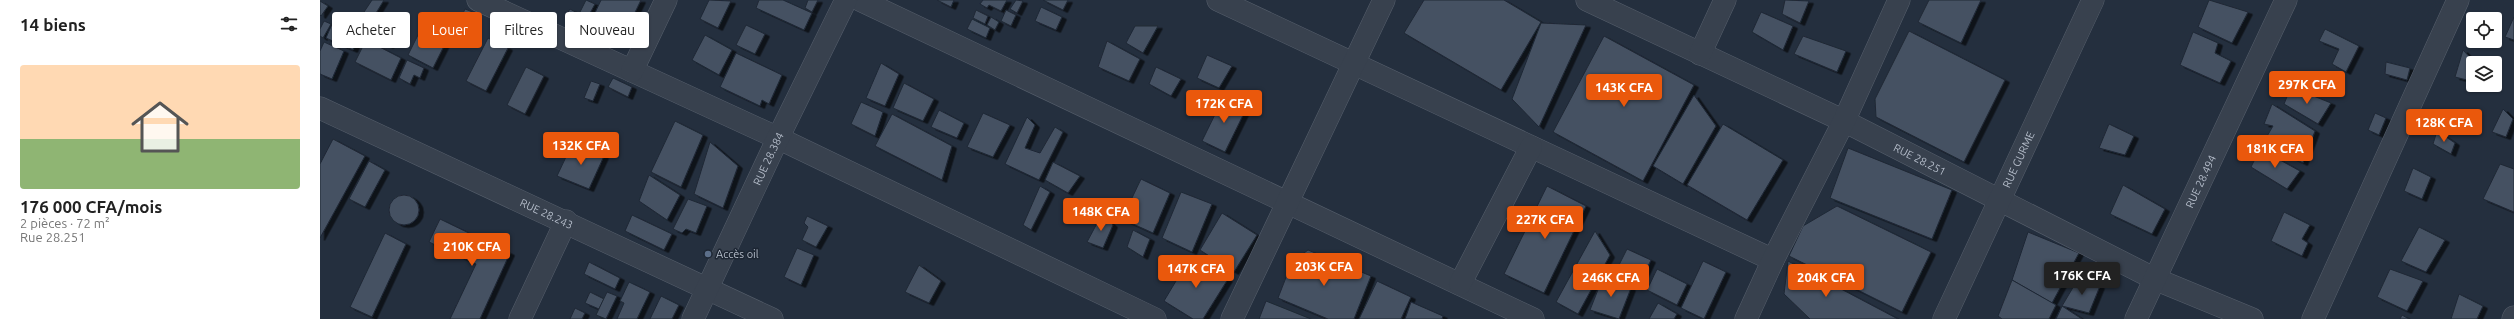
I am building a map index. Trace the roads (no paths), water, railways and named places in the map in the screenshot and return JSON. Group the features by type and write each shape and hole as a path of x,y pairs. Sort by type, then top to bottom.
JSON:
{"street":[{"path":"478,0 778,138 1155,319"},
{"path":"632,71 666,0"},
{"name":"RUE 28.384","path":"693,319 778,138 846,0"},
{"path":"860,0 1533,319"},
{"path":"1218,0 1773,260"},
{"path":"1232,319 1384,0"},
{"name":"RUE 28.251","path":"1587,0 1844,121 2155,279 2252,319"},
{"path":"1700,54 1725,0"},
{"path":"1746,319 1773,260 1844,121 1899,0"},
{"name":"RUE GURME","path":"1944,319 1998,200 2093,0"},
{"name":"RUE 28.494","path":"2136,319 2286,0"},
{"path":"2313,319 2458,0"},
{"name":"RUE 28.243","path":"320,108 566,221 772,319"},
{"path":"1460,284 1531,147"},
{"path":"520,319 566,221"}],"place":[{"name":"Accès oil","path":"708,254"}]}
